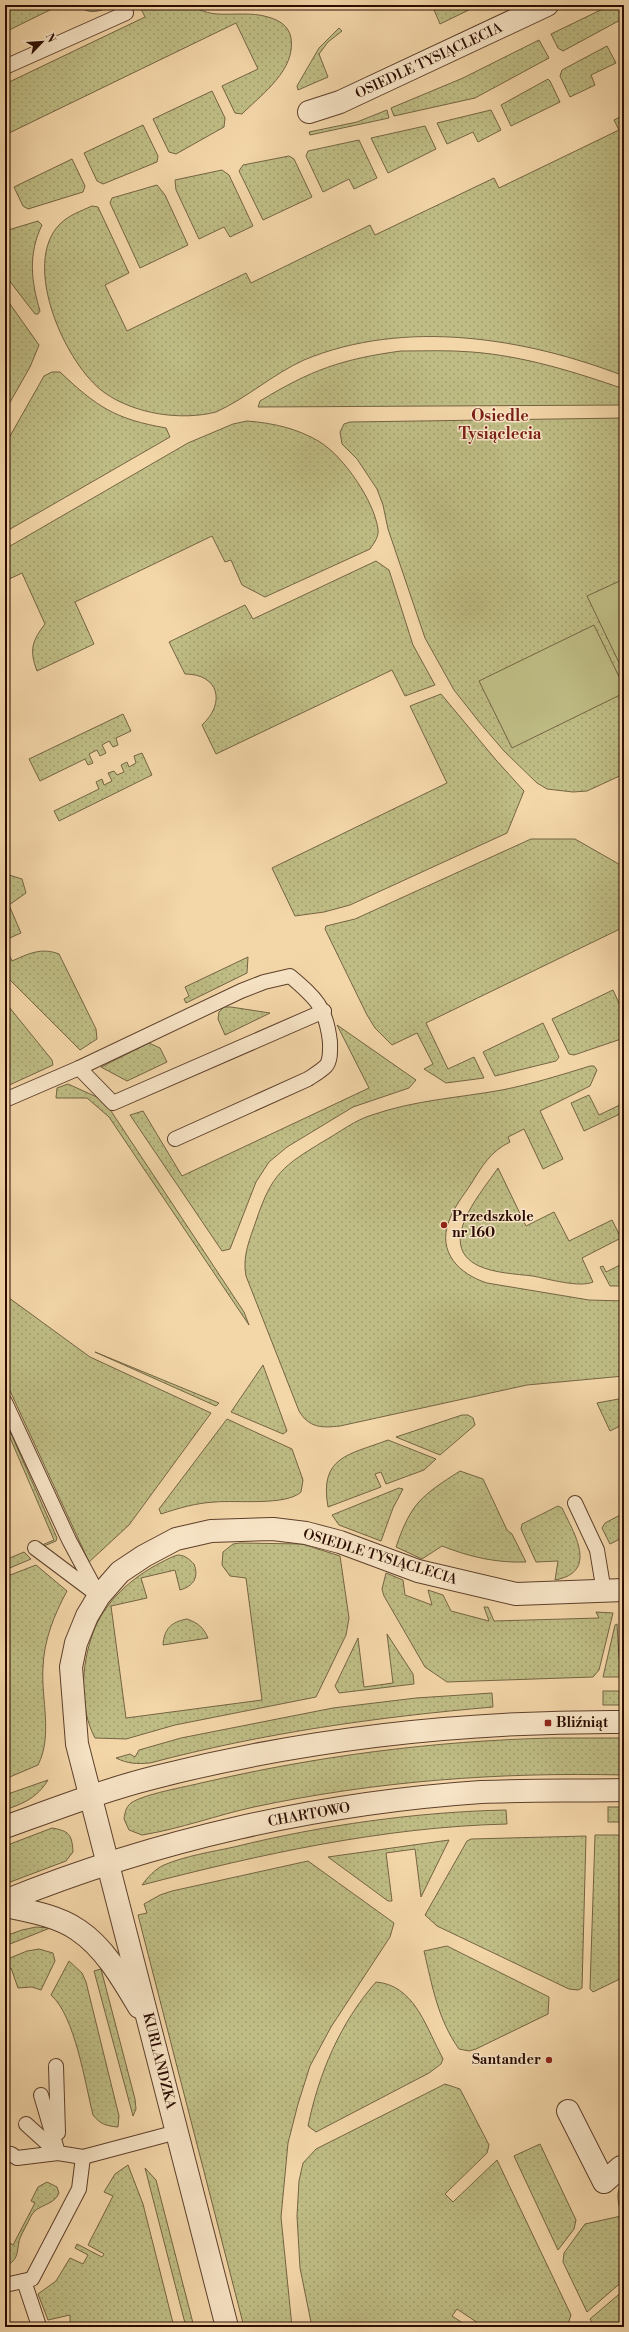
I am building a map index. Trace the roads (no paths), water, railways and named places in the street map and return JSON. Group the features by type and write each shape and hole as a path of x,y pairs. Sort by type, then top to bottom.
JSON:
{"street":[{"name":"OSIEDLE TYSIĄCLECIA","path":"309,112 340,102 547,5"},
{"name":"OSIEDLE TYSIĄCLECIA","path":"91,1796 77,1744 71,1667 76,1643 87,1616 98,1596 120,1572 144,1556 176,1539 211,1531 274,1529 306,1533 340,1542 418,1571 516,1594 614,1591"},
{"path":"5,1827 91,1796 155,1777 305,1745 376,1735 476,1726 624,1722"},
{"name":"CHARTOWO","path":"5,1901 108,1864 223,1832 325,1811 482,1792 624,1790"},
{"name":"KURLANDZKA","path":"91,1796 227,2327"},
{"path":"5,1906 54,1918 78,1930 102,1951 150,2026"},
{"path":"568,2110 604,2182 621,2167 624,2167"}],"lane":[{"path":"5,67 126,13"},
{"path":"5,1100 79,1068 241,991 264,982 290,976 313,995 324,1011 328,1026 331,1053 327,1066 308,1079 175,1139"},
{"path":"79,1068 113,1104 324,1011"},
{"path":"5,1402 69,1540 98,1596"},
{"path":"575,1503 614,1591"},
{"path":"35,1548 98,1596"},
{"path":"56,2066 58,2153"},
{"path":"41,2095 58,2153"},
{"path":"26,2124 58,2153"},
{"path":"12,2154 17,2158 58,2153 84,2157 177,2132"},
{"path":"5,2285 32,2279 79,2189 84,2157"},
{"path":"24,2281 38,2323"}],"place":[{"name":"Przedszkole nr 160","path":"444,1225"},
{"name":"Bliźniąt","path":"548,1723"},
{"name":"Santander","path":"549,2060"}],"district":[{"name":"Osiedle Tysiąclecia","path":"500,425"}]}
